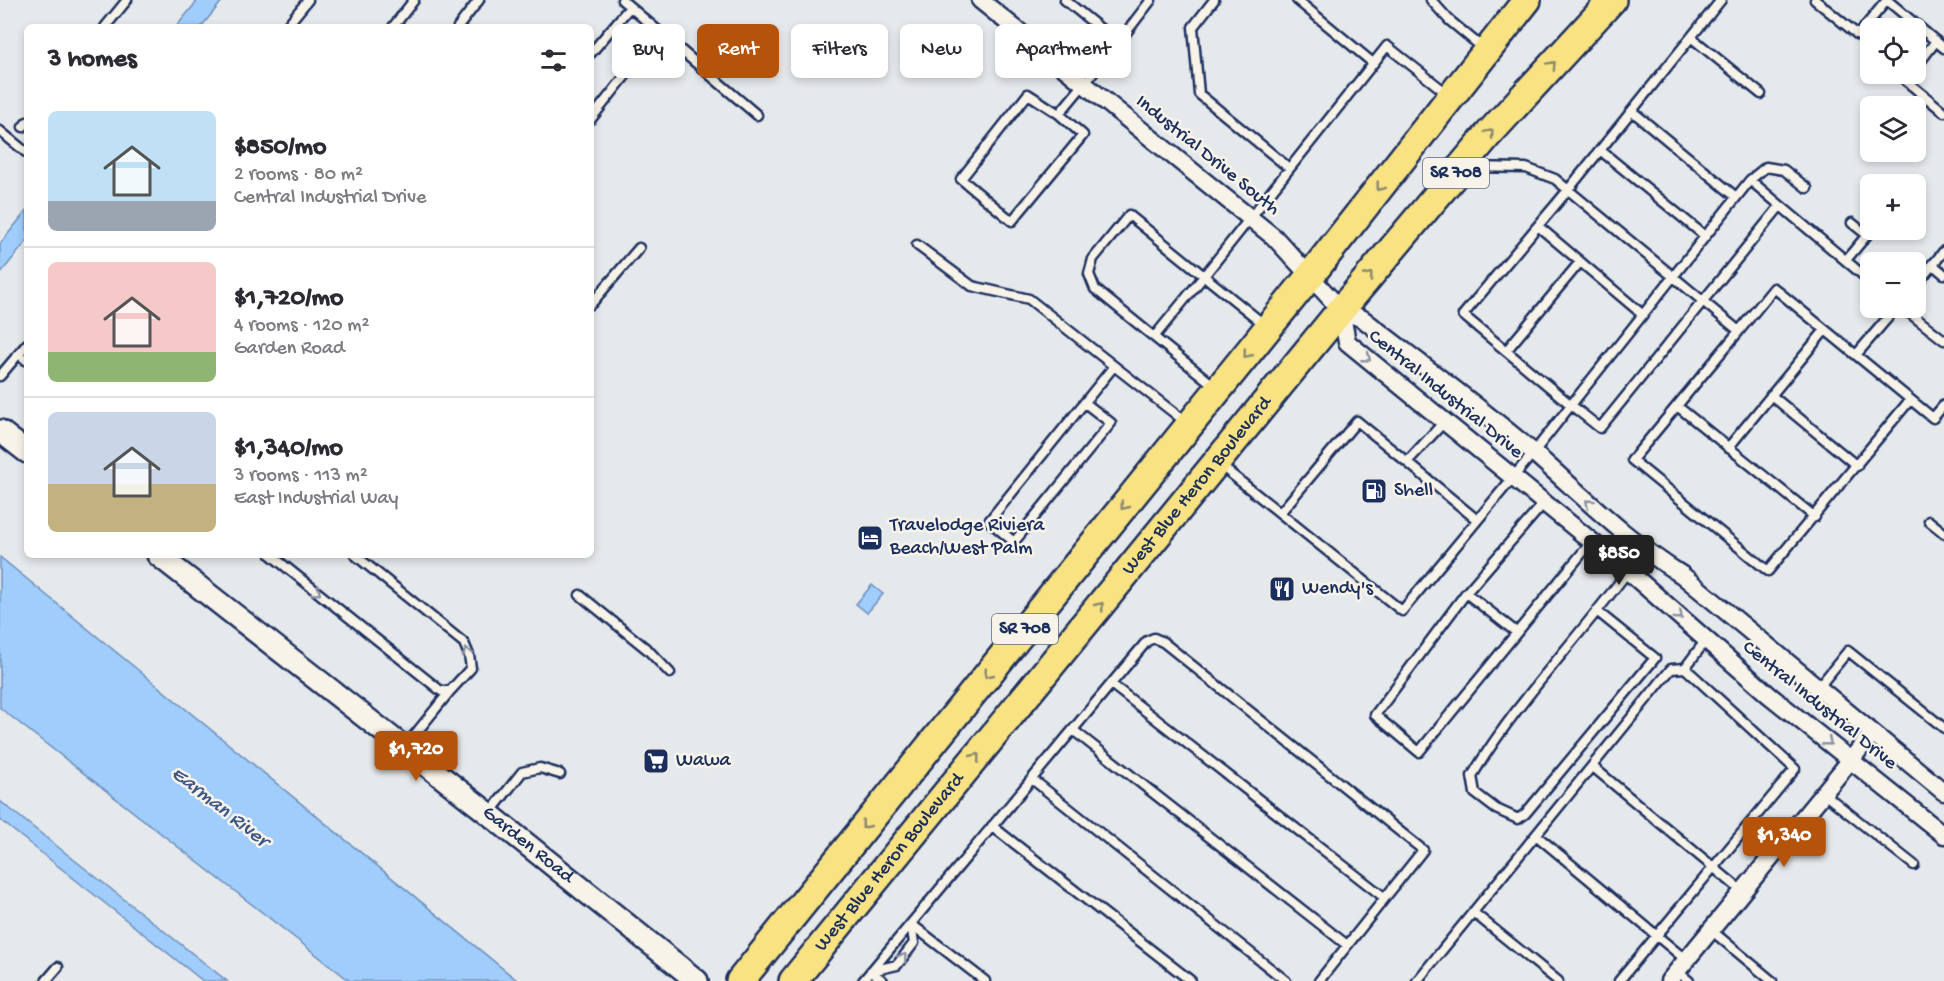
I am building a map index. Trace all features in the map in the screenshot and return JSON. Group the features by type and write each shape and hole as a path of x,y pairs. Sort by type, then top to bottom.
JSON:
{"main road":[{"name":"SR 708","path":"740,981 1310,276 1527,0"},
{"name":"West Blue Heron Boulevard","path":"793,981 1341,310 1508,112 1612,0"}],"street":[{"name":"Industrial Drive South","path":"986,2 1275,238 1341,310"},
{"name":"Central Industrial Drive","path":"1341,310 1347,342 1628,571 1769,694 1944,835"},
{"name":"Central Industrial Drive","path":"1341,310 1363,319 1534,452 1612,524 1651,556 1682,575 1944,792"},
{"path":"0,431 24,450"},
{"name":"Garden Road","path":"162,558 489,814 697,981"},
{"path":"1680,973 1711,930 1872,734"}],"lane":[{"path":"289,24 309,0"},
{"path":"395,24 414,0"},
{"path":"460,24 479,0"},
{"path":"622,0 650,24"},
{"path":"1065,0 1095,24"},
{"path":"1131,26 1151,0"},
{"path":"1214,0 1193,27 1199,94 1289,168"},
{"path":"1297,0 1373,63"},
{"path":"1431,0 1449,20 1487,51"},
{"path":"1722,0 1463,315 1600,428 1780,206"},
{"path":"1815,0 1858,35 1887,0 1944,48"},
{"path":"107,24 122,2"},
{"path":"594,49 630,7"},
{"path":"1692,38 1761,94"},
{"path":"1926,54 1936,41"},
{"path":"1154,337 1387,46 1451,97"},
{"path":"685,53 757,115"},
{"path":"594,115 624,78"},
{"path":"1059,114 1089,78"},
{"path":"1910,84 1944,112"},
{"path":"1028,93 1059,114 1083,135 1012,221 961,179 1028,93"},
{"path":"1632,111 1736,197"},
{"path":"0,131 24,151"},
{"path":"1600,150 1705,236"},
{"path":"1461,167 1526,168 1555,179 1739,331"},
{"path":"1217,463 1401,611 1534,452 1750,180 1766,167 1784,170 1807,188"},
{"path":"1750,180 1860,272"},
{"path":"1218,389 1095,289 1089,274 1093,260 1129,215 1268,327"},
{"path":"1846,260 1867,235 1852,223"},
{"path":"1538,226 1642,314"},
{"path":"917,245 972,286 1029,300 1189,425"},
{"path":"594,300 639,248"},
{"path":"1926,272 1944,250"},
{"path":"1506,351 1580,262"},
{"path":"1932,264 1944,274"},
{"path":"1910,400 1768,571 1632,460 1774,288 1934,418 1944,405"},
{"path":"1856,355 1887,318"},
{"path":"1916,318 1944,340"},
{"path":"1728,448 1825,330"},
{"path":"0,376 24,348"},
{"path":"19,354 24,358"},
{"path":"1085,403 1111,423 1014,542 989,521 1114,366"},
{"path":"1771,395 1857,466"},
{"path":"1677,406 1815,517"},
{"path":"1280,513 1357,421 1476,519"},
{"path":"1407,462 1444,422"},
{"path":"1544,503 1466,593 1375,715 1419,752 1592,541"},
{"path":"1929,521 1944,533"},
{"path":"275,558 441,692 450,691"},
{"path":"359,558 464,643 469,655 471,668 404,748"},
{"path":"1598,612 1655,658 1525,814 1518,819 1496,809 1475,793 1472,776 1493,741 1598,612 1628,571"},
{"path":"1466,593 1516,632"},
{"path":"580,595 648,650 670,673"},
{"path":"863,981 1147,641 1154,638 1162,642 1423,850 1319,981"},
{"path":"1685,668 1706,640"},
{"path":"1817,689 1848,651 1944,728"},
{"path":"1417,981 1671,669 1685,668 1795,769 1619,981"},
{"path":"1111,684 1385,898"},
{"path":"1073,730 1347,945"},
{"path":"1593,767 1743,892"},
{"path":"489,814 522,772 540,768 560,774"},
{"path":"1032,779 1286,981"},
{"path":"1823,793 1914,865"},
{"path":"992,825 1191,981"},
{"path":"1537,836 1656,936 1680,973"},
{"path":"1474,913 1558,981"},
{"path":"871,971 897,965 914,943 911,924"},
{"path":"911,924 986,981"},
{"path":"1711,930 1772,981"},
{"path":"46,981 58,967"},
{"path":"871,971 884,981"}],"water":[{"path":"198,0 223,0 203,24 178,24"},
{"path":"24,214 24,245 0,274 0,244"},
{"name":"Earman River","path":"0,557 518,981 350,981 0,708"},
{"path":"872,585 883,594 867,613 856,604"},
{"path":"0,801 227,981 203,981 0,820"}],"place":[{"name":"Shell","path":"1374,491"},
{"name":"Travelodge Riviera Beach/West Palm","path":"870,538"},
{"name":"Wendy's","path":"1282,589"},
{"name":"Wawa","path":"656,761"}]}
